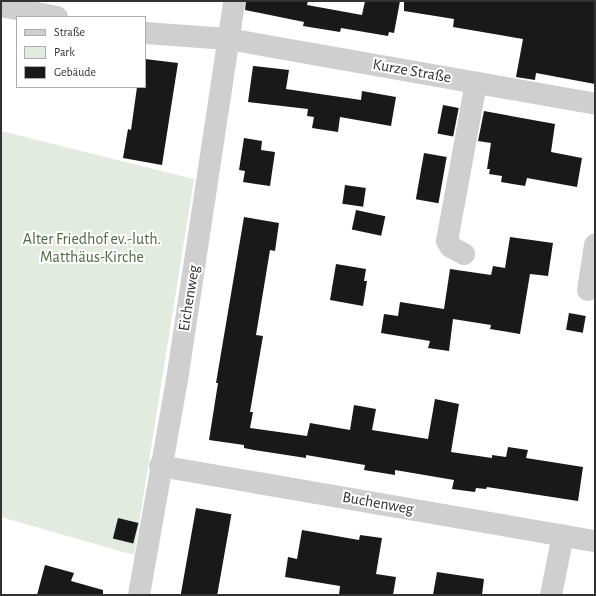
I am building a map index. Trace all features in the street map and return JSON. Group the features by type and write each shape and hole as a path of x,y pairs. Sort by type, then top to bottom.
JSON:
{"street":[{"name":"Eichenweg","path":"139,595 160,466 177,380 234,1"},
{"path":"1,6 52,16"},
{"name":"Kurze Straße","path":"146,33 228,39 595,104"},
{"path":"464,254 451,247 447,241 476,83"},
{"path":"588,290 595,245"},
{"name":"Buchenweg","path":"160,466 595,541"},
{"path":"552,595 562,535"}],"green space":[{"name":"Alter Friedhof ev.-luth. Matthäus-Kirche","path":"1,131 194,179 134,555 1,517"}],"building":[{"path":"246,1 308,1 307,5 362,15 365,1 400,1 394,33 389,32 388,36 341,28 340,32 303,26 304,22 245,10"},
{"path":"404,1 595,1 595,84 536,73 535,80 516,77 523,39 453,27 454,19 404,11"},
{"path":"146,59 178,63 162,165 123,158 128,129 131,130 137,88 146,88"},
{"path":"253,66 289,70 286,89 361,100 362,91 396,97 391,126 340,117 338,132 312,128 314,117 307,116 308,109 248,102"},
{"path":"443,105 459,108 453,137 437,133"},
{"path":"484,111 555,124 551,152 582,158 577,187 527,178 525,186 501,182 502,176 489,174 490,169 487,169 491,143 478,141"},
{"path":"244,138 262,141 261,150 275,152 270,186 243,182 245,171 239,170"},
{"path":"424,153 447,157 438,203 416,199"},
{"path":"345,185 366,188 363,207 342,204"},
{"path":"356,210 385,216 381,236 352,230"},
{"path":"244,217 279,223 275,251 270,250 256,335 263,336 250,412 253,412 250,428 307,436 310,423 350,430 354,405 376,409 372,430 428,439 435,399 459,404 451,452 492,458 492,455 506,457 508,447 528,450 526,458 583,467 578,501 487,487 486,489 476,488 475,492 452,489 454,480 395,470 395,475 364,470 365,465 306,455 306,458 254,450 244,448 244,445 209,440 218,383 216,383"},
{"path":"510,237 553,243 548,276 530,274 520,334 490,329 491,325 453,319 449,351 428,348 430,341 381,333 384,314 398,316 400,302 444,309 450,269 491,275 493,266 505,268"},
{"path":"336,264 366,269 364,281 367,281 363,306 330,300"},
{"path":"569,313 586,316 583,333 566,330"},
{"path":"196,508 231,514 217,595 181,595"},
{"path":"118,518 138,523 133,543 113,538"},
{"path":"302,530 359,540 360,535 382,538 376,574 396,577 393,595 339,595 340,586 285,577 288,557 297,559"},
{"path":"45,565 74,573 71,581 103,590 103,595 37,595"},
{"path":"437,572 484,579 482,595 433,595"}]}
